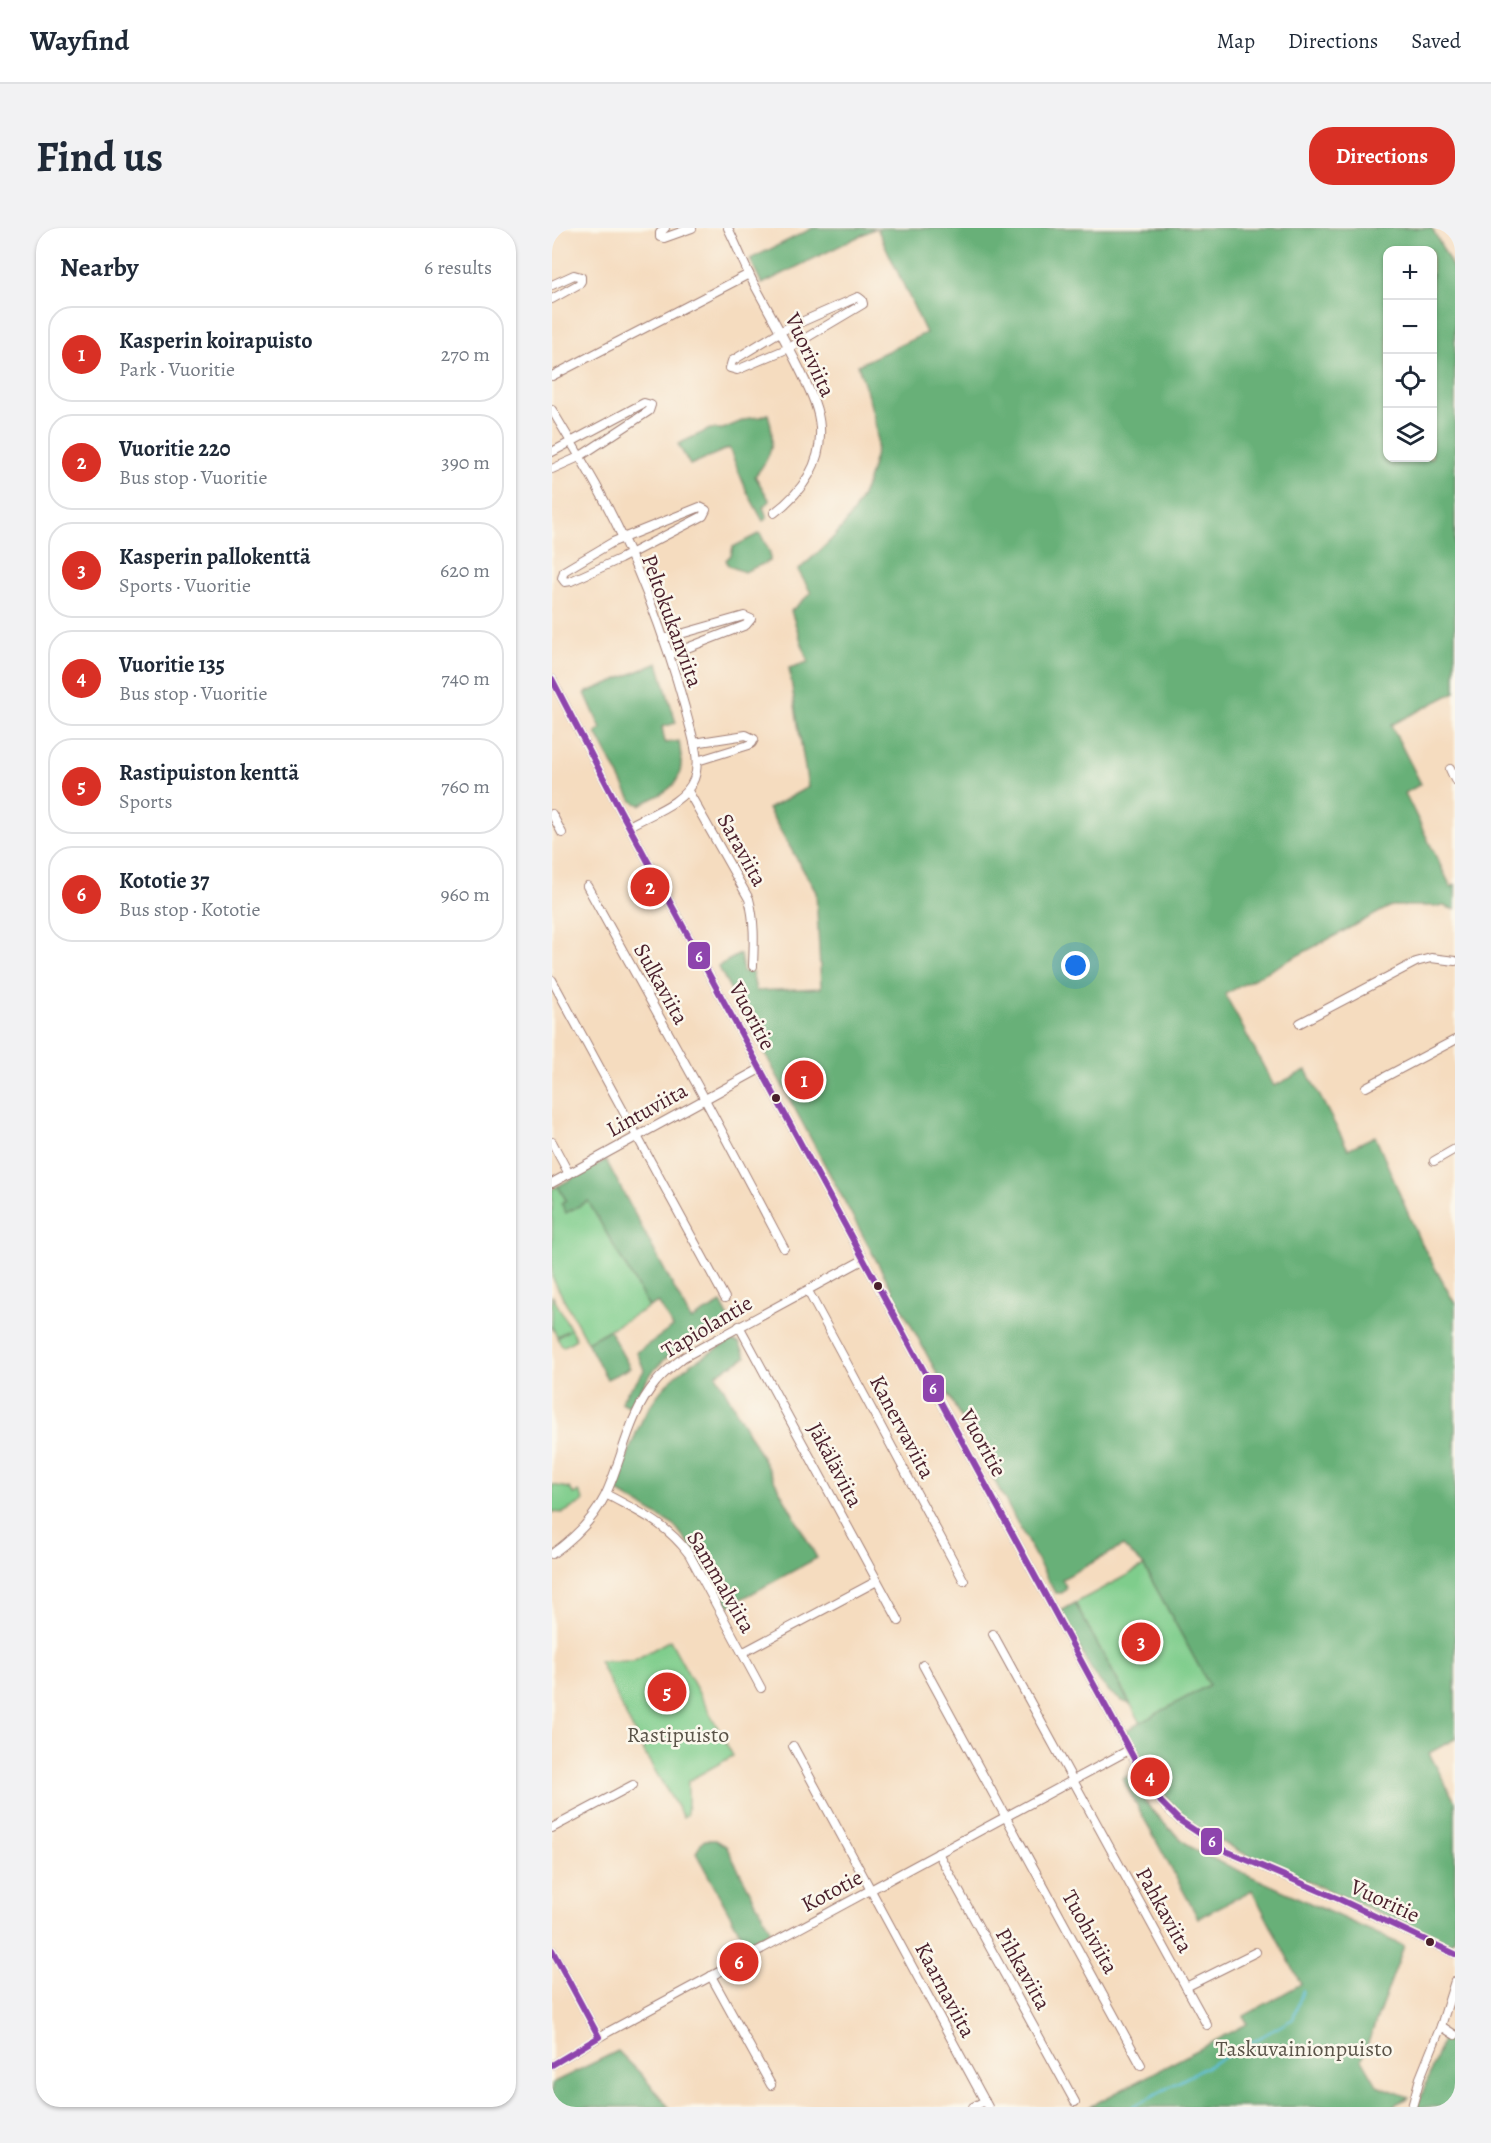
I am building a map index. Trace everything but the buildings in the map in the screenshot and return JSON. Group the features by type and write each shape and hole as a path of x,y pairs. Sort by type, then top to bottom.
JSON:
{"street":[{"path":"665,228 660,233 660,237 664,238 692,228"},
{"name":"Vuoriviita","path":"728,228 749,274 789,348 815,405 820,427 819,448 812,471 790,502 774,513"},
{"path":"552,376 749,274"},
{"path":"552,285 574,275 581,277 579,284 552,299"},
{"path":"858,297 862,300 863,304 789,348 737,370 730,368 732,361 781,331 858,297"},
{"path":"552,452 644,403 651,405 650,411 579,457 552,469"},
{"name":"Peltokukanviita","path":"552,410 596,485 622,538 669,655 697,761 695,777 688,791"},
{"path":"700,507 706,510 703,516 629,554 571,581 565,582 562,578 564,571 622,538 700,507"},
{"path":"663,639 744,616 751,619 746,625 669,655"},
{"name":"Vuoritie","path":"552,679 863,1260 1129,1750 1161,1802 1179,1820 1203,1838 1226,1851 1341,1900 1455,1954"},
{"path":"693,744 746,735 754,739 749,745 697,761"},
{"path":"1450,769 1455,780"},
{"path":"629,826 688,791"},
{"name":"Saraviita","path":"688,791 749,899 754,918 753,966"},
{"path":"552,814 562,833"},
{"name":"Sulkaviita","path":"587,886 784,1248"},
{"path":"1300,1023 1416,963 1431,958 1455,961"},
{"path":"552,980 725,1298"},
{"path":"1366,1087 1455,1040"},
{"name":"Lintuviita","path":"552,1183 760,1069"},
{"path":"552,1142 569,1174"},
{"path":"1434,1161 1455,1149"},
{"name":"Tapiolantie","path":"552,1554 582,1529 606,1494 631,1424 656,1382 684,1357 863,1260"},
{"name":"Kanervaviita","path":"808,1291 964,1581"},
{"name":"Jäkäläviita","path":"739,1326 899,1620"},
{"name":"Sammalviita","path":"606,1494 665,1527 677,1538 689,1554 760,1688"},
{"name":"Sammalviita","path":"742,1653 877,1581"},
{"name":"Pahkaviita","path":"993,1634 1186,1987 1256,1952"},
{"name":"Tuohiviita","path":"923,1665 1141,2065"},
{"name":"Kaarnaviita","path":"793,1746 987,2104"},
{"name":"Kototie","path":"552,2065 599,2037 1129,1750"},
{"path":"552,1828 633,1785"},
{"name":"Pihkaviita","path":"938,1853 1075,2102"},
{"path":"552,1950 599,2037"},
{"path":"711,1977 771,2085"},
{"path":"1412,2107 1455,1981"},
{"path":"1186,1987 1207,2025"},
{"path":"1441,2026 1455,2035"},
{"path":"973,2107 987,2104"}],"green space":[{"path":"813,228 876,228 762,284 750,259"},
{"path":"877,228 1432,228 1455,272 1455,692 1391,725 1421,784 1405,793 1451,887 1455,885 1455,910 1444,906 1391,906 1225,994 1274,1086 1306,1070 1348,1149 1375,1136 1419,1239 1455,1304 1455,1739 1429,1753 1455,1802 1455,1938 1450,1944 1241,1852 1205,1833 1185,1818 1150,1776 1125,1731 1209,1685 1144,1566 1123,1546 1062,1579 1067,1588 1062,1593 1055,1593 718,966 740,954 743,972 752,972 756,991 821,988 816,892 768,809 808,787 789,668 808,662 791,611 811,593 798,570 834,537 853,513 867,484 877,448 875,426 858,365 926,333"},
{"path":"768,414 772,432 771,447 766,461 755,476 770,501 763,507 767,518 763,521 747,492 729,448 690,465 678,444 710,429 723,429 749,418"},
{"path":"760,533 770,553 770,561 744,572 729,566 726,560 731,555 733,547"},
{"path":"658,663 676,723 662,727 665,743 679,741 681,766 676,782 670,788 640,805 632,801 596,733 601,729 585,693"},
{"path":"606,1160 691,1320 721,1303 731,1322 667,1357 653,1371 629,1406 621,1402 644,1370 637,1352 673,1327 658,1302 649,1307 588,1201 566,1213 561,1203 566,1200 558,1186"},
{"path":"558,1186 566,1200 588,1201 649,1307 587,1342 552,1277 552,1189"},
{"path":"552,1295 576,1339 563,1347 557,1338 569,1330 557,1336 552,1327"},
{"path":"609,1330 630,1368 607,1379 587,1342"},
{"path":"731,1341 739,1343 746,1357 716,1374 817,1558 725,1608 695,1552 675,1526 616,1491 633,1440 658,1394 689,1365"},
{"path":"552,1485 569,1488 574,1494 579,1492 584,1501 563,1513 552,1512"},
{"path":"1144,1566 1209,1685 1141,1723 1075,1603"},
{"path":"1075,1603 1130,1704 1107,1689 1097,1678 1081,1651 1061,1611"},
{"name":"Rastipuisto","path":"670,1640 733,1756 688,1781 688,1808 683,1817 646,1756 599,1661 633,1661"},
{"name":"Taskuvainionpuisto","path":"1128,1776 1159,1818 1198,1852 1404,1946 1362,2059 1377,2085 1409,2097 1394,2107 1089,2107 1247,2024 1244,2016 1301,1984 1252,1890 1198,1918 1122,1778"},
{"path":"705,1840 716,1840 726,1846 771,1931 746,1944 696,1853"},
{"path":"1445,2034 1455,2040 1455,2107 1417,2107"},
{"path":"618,2051 669,2107 552,2107 552,2083"}],"waterway":[{"path":"1241,2048 1293,2019 1303,1990"},
{"path":"1132,2107 1234,2052"}],"transit line":[{"name":"6","path":"552,679 620,810 1144,1777 1161,1802 1179,1820 1226,1851 1341,1900 1455,1954"},
{"name":"6","path":"552,1950 599,2037 552,2065"}],"place":[{"name":"Vuoritie 220","path":"650,887"},
{"name":"Kasperin koirapuisto","path":"804,1080"},
{"name":"Kasperin pallokenttä","path":"1141,1642"},
{"name":"Rastipuiston kenttä","path":"667,1692"},
{"name":"Vuoritie 135","path":"1150,1777"},
{"name":"Kototie 37","path":"739,1962"}]}
